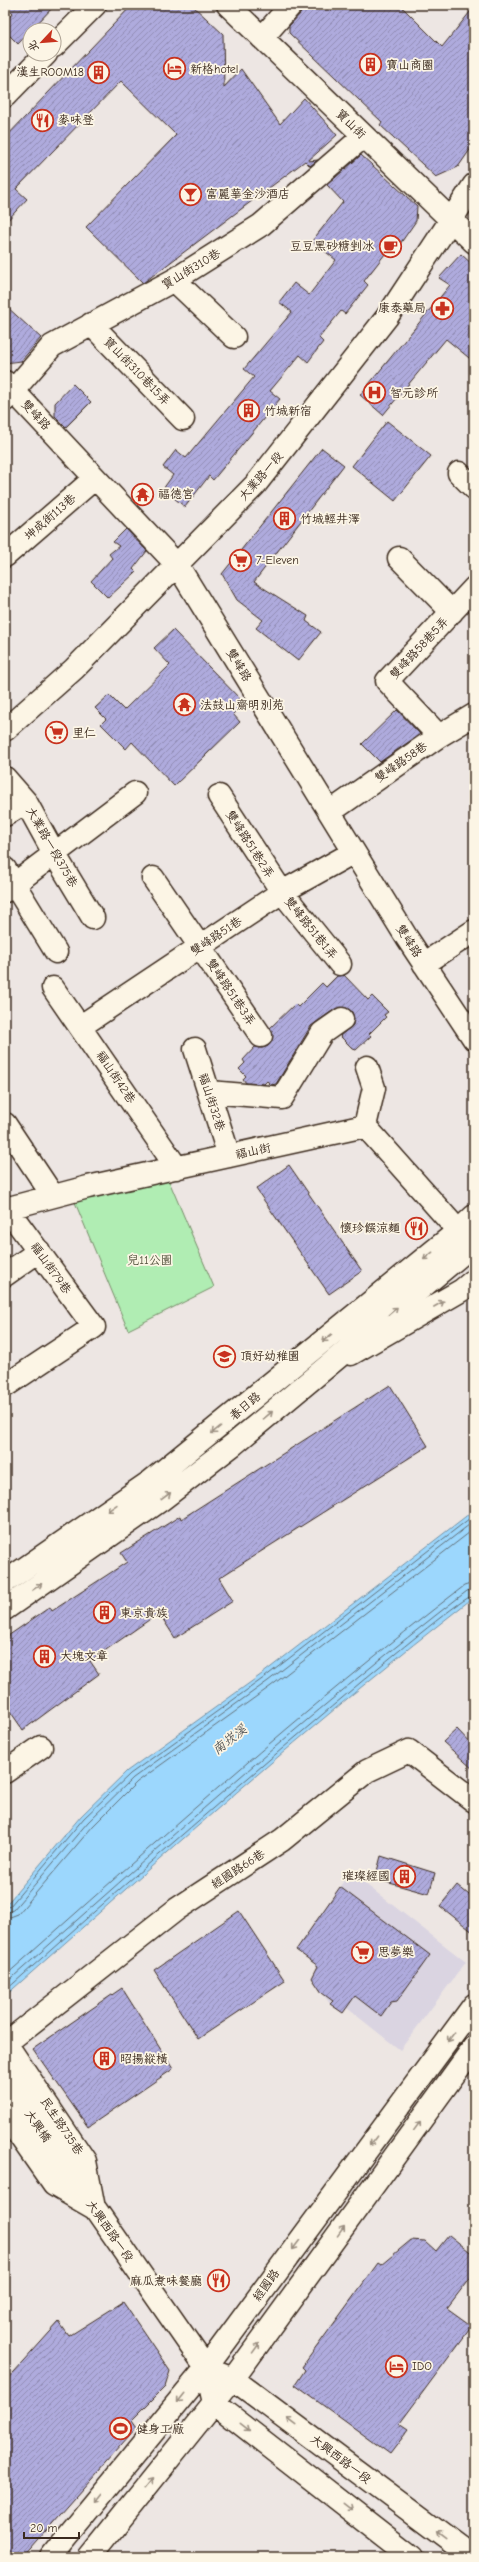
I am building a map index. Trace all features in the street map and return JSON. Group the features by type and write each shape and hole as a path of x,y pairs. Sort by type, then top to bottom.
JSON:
{"street":[{"path":"62,38 95,5"},
{"name":"寶山街","path":"228,5 474,242"},
{"path":"262,38 291,5"},
{"path":"5,96 38,62"},
{"name":"寶山街310巷","path":"8,391 52,346 91,324 114,314 174,280 261,225 364,136"},
{"name":"大業路一段","path":"5,730 74,669 178,566 255,485 322,402 387,316 474,185"},
{"path":"174,280 234,337"},
{"name":"寶山街310巷15弄","path":"91,324 183,419"},
{"name":"雙峰路","path":"8,391 96,478 178,566 424,964 474,1039"},
{"name":"坤成街113巷","path":"5,556 96,478"},
{"path":"399,558 452,612 474,588"},
{"name":"雙峰路58巷5弄","path":"439,736 387,681 452,612"},
{"name":"雙峰路58巷","path":"330,812 439,736 474,715"},
{"name":"大業路一段375巷","path":"5,778 26,802 55,855 93,918"},
{"path":"56,952 8,882 55,855 135,793"},
{"name":"雙峰路51巷2弄","path":"219,796 282,892"},
{"path":"5,815 26,802"},
{"name":"雙峰路51巷","path":"81,1026 282,892 354,852"},
{"name":"雙峰路51巷3弄","path":"153,878 261,1036"},
{"name":"雙峰路51巷1弄","path":"282,892 340,964"},
{"path":"424,964 474,932"},
{"name":"福山街42巷","path":"54,988 176,1168"},
{"path":"209,1092 282,1098 322,1033 342,1019"},
{"name":"福山街32巷","path":"194,1048 229,1156"},
{"path":"367,1067 374,1088 365,1126 470,1242"},
{"path":"5,1124 53,1196"},
{"name":"福山街","path":"6,1208 53,1196 365,1126"},
{"name":"福山街79巷","path":"5,1386 94,1327 6,1208"},
{"name":"春日路","path":"5,1609 162,1500 234,1444 320,1372 470,1242 474,1216"},
{"name":"春日路","path":"5,1582 157,1476 470,1242"},
{"path":"5,1275 39,1252"},
{"path":"320,1372 462,1290 474,1280"},
{"path":"5,1772 41,1747"},
{"name":"經國路66巷","path":"5,2042 177,1909 282,1840 367,1771 409,1751 474,1801"},
{"name":"經國路","path":"50,2557 206,2368 474,2006"},
{"name":"民生路735巷","path":"5,2042 85,2161 94,2208"},
{"path":"90,2557 233,2379 474,2047"},
{"name":"大興橋","path":"5,2079 70,2172"},
{"path":"5,2115 54,2185 94,2208"},
{"name":"大興西路一段","path":"70,2172 206,2368 214,2403"},
{"name":"大興西路一段","path":"206,2368 233,2379 472,2554"},
{"path":"214,2403 412,2557"}],"shaded area":[{"name":"思夢樂","path":"350,1872 466,1962 400,2050 347,2008 330,2004 312,1978 318,1966 296,1950"}],"green space":[{"name":"兒11公園","path":"169,1181 214,1287 128,1330 74,1200"}],"water":[{"name":"南崁溪","path":"474,1510 474,1597 354,1693 236,1793 5,1996 5,1906 81,1816 127,1771 262,1674"}],"building":[{"path":"5,5 55,5 39,22 22,22 22,40 18,44 5,31 5,22 13,13"},
{"path":"132,5 192,5 223,34 224,87 241,69 280,124 304,98 337,135 308,161 318,160 310,166 305,161 143,283 86,227 176,135 121,81 16,189 27,199 5,223 5,138"},
{"path":"303,5 400,5 442,47 474,7 474,144 458,167 436,177 380,125 382,122 289,33 289,26 301,13"},
{"path":"361,155 417,206 416,221 400,244 396,240 364,281 368,285 345,314 341,311 319,338 323,342 308,362 300,355 270,391 280,399 213,480 209,476 185,507 163,489 173,475 163,467 176,450 186,458 254,377 244,369 292,312 279,302 294,283 309,295 336,260 312,241 343,202 327,185"},
{"path":"461,254 474,266 474,362 446,339 383,415 360,395 450,285 439,278"},
{"path":"5,305 41,338 21,361 5,363"},
{"path":"73,384 91,402 66,427 55,416 55,403"},
{"name":"竹城輕井澤","path":"387,421 431,456 395,501 352,466"},
{"name":"竹城輕井澤","path":"322,448 344,465 254,582 308,616 306,621 321,632 298,661 256,628 263,620 237,600 222,574"},
{"path":"126,529 147,551 133,569 136,572 108,598 91,581 112,558 109,554 119,546 113,542"},
{"name":"法鼓山齋明別苑","path":"173,630 244,703 233,714 240,722 174,786 132,742 126,749 101,724 106,719 95,708 109,695 124,710 170,665 154,648"},
{"path":"397,710 420,734 380,762 362,744"},
{"path":"344,975 368,1000 372,996 388,1012 384,1015 386,1017 369,1034 371,1036 356,1050 353,1049 340,1036 353,1025 352,1012 347,1008 335,1009 311,1026 276,1084 271,1085 267,1081 264,1084 246,1083 243,1079 246,1076 239,1069 245,1063 243,1060 255,1047 262,1048 268,1046 273,1035 270,1028 295,1004 298,1007 322,983 326,987 337,976"},
{"path":"289,1165 362,1271 329,1294 256,1189"},
{"path":"390,1385 428,1446 219,1578 233,1601 175,1638 159,1613 90,1661 99,1674 23,1730 5,1704 5,1638 50,1607 52,1611 127,1562 121,1553 180,1516 181,1519"},
{"path":"457,1729 474,1747 474,1770 443,1742"},
{"name":"璀璨經國","path":"381,1856 435,1873 429,1894 375,1879"},
{"path":"457,1885 474,1899 474,1933 440,1906"},
{"name":"思夢樂","path":"340,1887 430,1955 397,2001 391,2002 381,2016 355,1996 343,2013 330,2004 333,2001 322,1993 312,1978 318,1966 296,1950"},
{"name":"昭揚縱橫","path":"239,1911 285,1981 198,2039 154,1970"},
{"name":"昭揚縱橫","path":"122,1988 173,2069 88,2127 33,2049"},
{"path":"449,2235 474,2255 474,2273 447,2308 472,2326 400,2423 409,2429 390,2454 295,2385 305,2370 302,2367 378,2263 381,2265 411,2240 425,2241 436,2251"},
{"path":"123,2302 170,2371 165,2387 131,2421 136,2428 22,2557 10,2557 5,2552 5,2382 59,2322 69,2336"}],"place":[{"name":"寶山商圈","path":"371,65"},
{"name":"新格hotel","path":"175,69"},
{"name":"漢生ROOM18","path":"99,72"},
{"name":"麥味登","path":"43,120"},
{"name":"富麗華金沙酒店","path":"190,194"},
{"name":"豆豆黑砂糖剉冰","path":"390,246"},
{"name":"康泰藥局","path":"442,308"},
{"name":"智元診所","path":"375,393"},
{"name":"竹城新宿","path":"248,411"},
{"name":"福德宮","path":"143,494"},
{"name":"竹城輕井澤","path":"284,519"},
{"name":"7-Eleven","path":"241,560"},
{"name":"法鼓山齋明別苑","path":"185,705"},
{"name":"里仁","path":"56,733"},
{"name":"懷珍饌涼麵","path":"416,1228"},
{"name":"頂好幼稚園","path":"224,1356"},
{"name":"東京貴族","path":"104,1613"},
{"name":"大塊文章","path":"45,1656"},
{"name":"璀璨經國","path":"405,1876"},
{"name":"思夢樂","path":"363,1952"},
{"name":"昭揚縱橫","path":"104,2059"},
{"name":"麻瓜煮味餐廳","path":"218,2281"},
{"name":"IDO","path":"396,2366"},
{"name":"健身工廠","path":"120,2429"}]}
